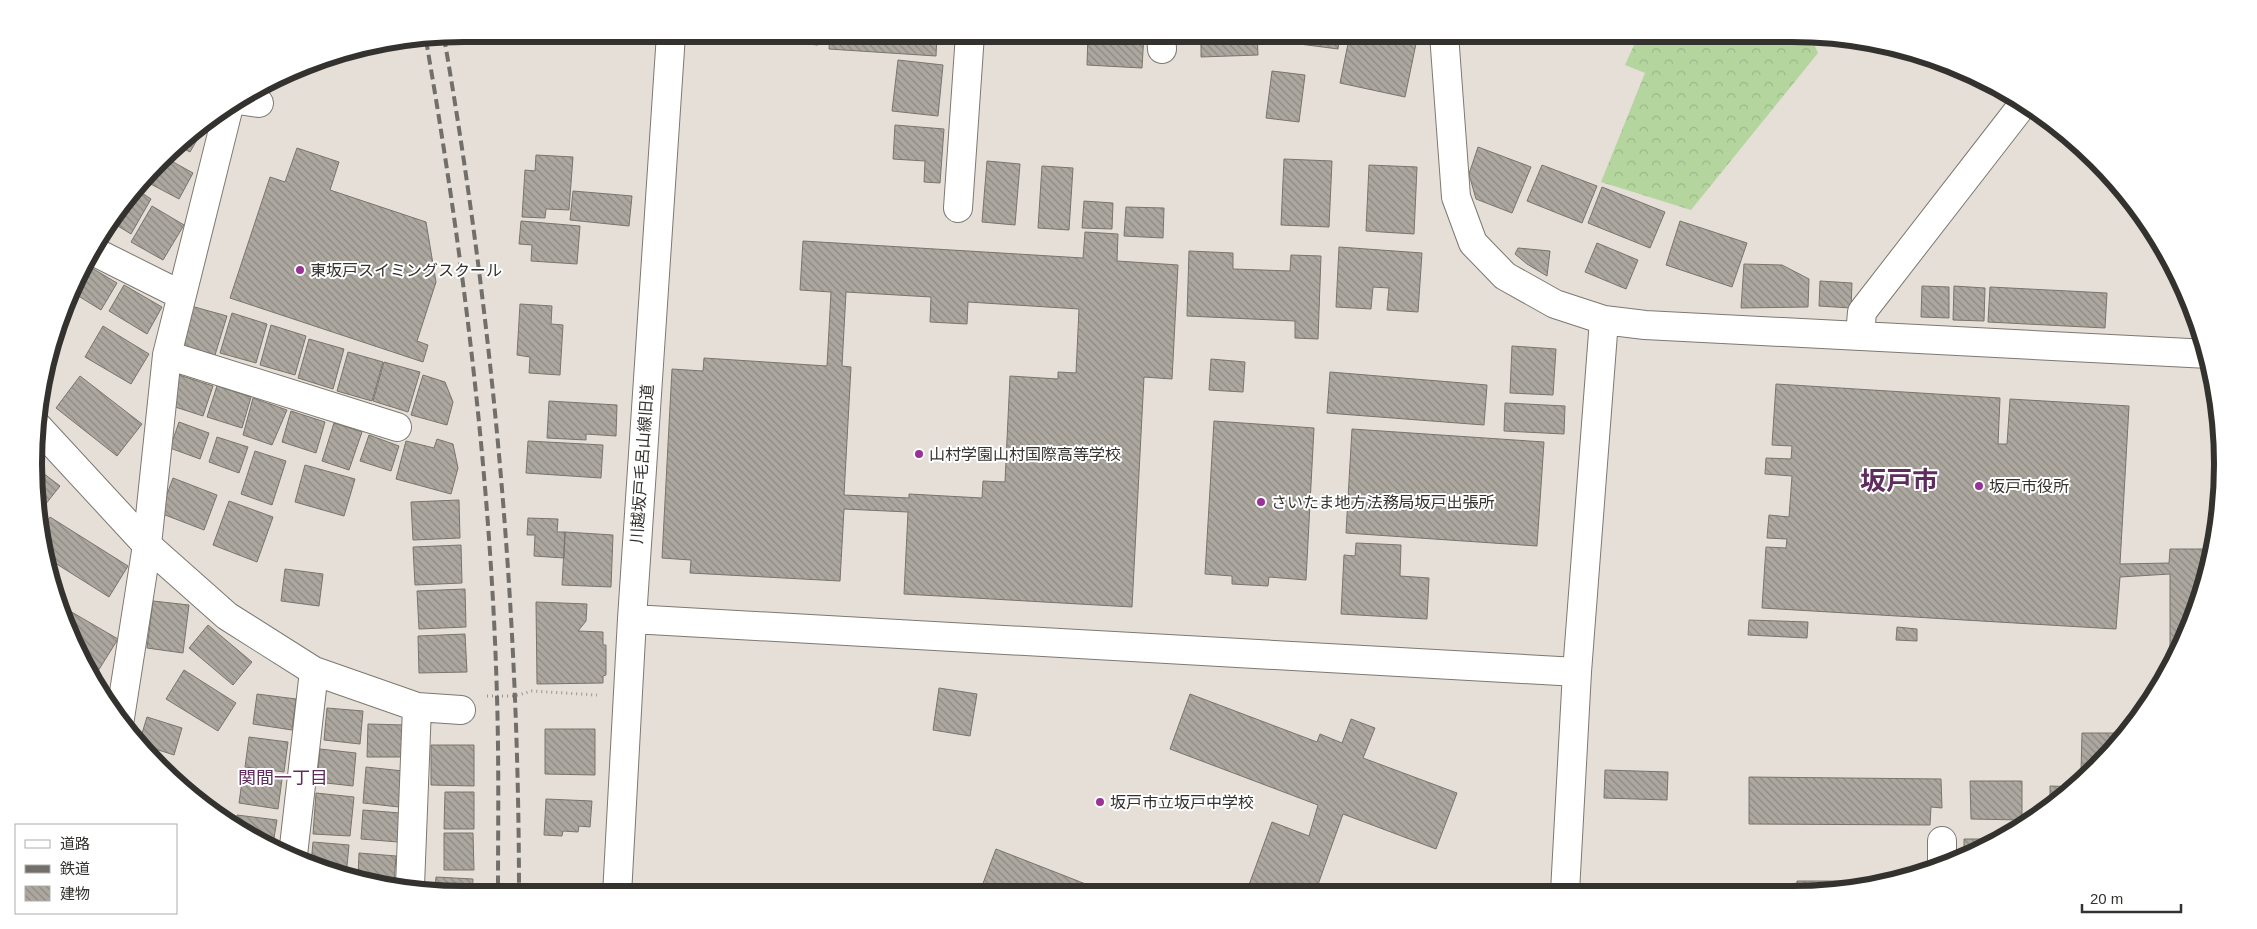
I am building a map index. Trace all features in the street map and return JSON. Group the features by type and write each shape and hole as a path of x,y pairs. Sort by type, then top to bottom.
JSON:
{"street":[{"name":"川越坂戸毛呂山線旧道","path":"617,886 632,619 670,42"},
{"path":"958,208 969,42"},
{"path":"1445,42 1456,197 1473,243 1505,276 1554,304 1604,320 1645,325 2200,354"},
{"path":"1860,336 1862,312 2019,109"},
{"path":"121,709 147,545 167,355 226,117"},
{"path":"99,254 181,295"},
{"path":"1565,886 1577,672 1604,320"},
{"path":"167,355 397,428"},
{"path":"43,433 147,545 227,616 314,670 417,707 461,710"},
{"path":"632,619 1577,672"},
{"path":"294,850 314,670"},
{"path":"410,883 417,707"}],"path":[{"path":"461,710 471,695 515,696 532,691 600,696"}],"green space":[{"path":"1635,42 1814,43 1818,53 1691,210 1601,182 1645,73 1625,65"}],"building":[{"path":"786,42 818,42 818,45"},
{"path":"829,42 937,42 936,56 829,49"},
{"path":"1088,42 1144,42 1142,68 1087,65"},
{"path":"1201,42 1257,42 1258,55 1201,57"},
{"path":"1292,42 1339,42 1338,49"},
{"path":"1348,42 1416,42 1405,97 1340,83"},
{"path":"898,60 943,65 938,116 892,111"},
{"path":"1272,71 1305,75 1299,122 1266,118"},
{"path":"895,125 944,129 940,183 924,182 925,161 893,159"},
{"path":"199,137 190,152 184,149"},
{"path":"1478,147 1531,167 1512,213 1476,199 1469,174"},
{"path":"297,148 339,162 330,190 426,222 436,282 417,341 428,345 423,362 230,298 270,177 285,182"},
{"path":"536,155 573,157 569,210 546,209 545,218 522,217 525,170 535,171"},
{"path":"1284,159 1332,161 1329,227 1281,225"},
{"path":"171,161 193,173 179,199 150,183"},
{"path":"987,161 1020,164 1015,225 982,222"},
{"path":"1369,165 1417,167 1414,234 1366,231"},
{"path":"1542,165 1597,186 1582,223 1527,201"},
{"path":"1042,166 1073,168 1069,230 1038,228"},
{"path":"1602,187 1665,212 1650,248 1588,223"},
{"path":"573,191 632,196 629,226 570,220"},
{"path":"142,193 151,199 131,234 117,226"},
{"path":"1084,201 1113,203 1112,229 1082,228"},
{"path":"152,206 184,225 163,260 131,242"},
{"path":"1126,207 1164,208 1163,238 1124,236"},
{"path":"521,221 580,226 577,264 531,261 532,245 519,244"},
{"path":"1680,221 1747,243 1732,287 1666,265"},
{"path":"1085,232 1118,234 1117,261 1178,265 1172,379 1144,377 1132,607 904,594 908,512 844,509 840,581 690,573 691,560 662,558 672,369 703,371 704,358 827,366 831,292 800,290 803,241 1083,258","holes":["846,292 931,297 930,322 967,324 968,302 1079,309 1076,373 1058,372 1058,379 1010,376 1005,482 983,481 982,498 909,494 909,498 844,495 851,367 842,366"]},
{"path":"1597,243 1638,260 1626,289 1585,272"},
{"path":"1339,247 1422,253 1418,312 1387,310 1389,288 1373,287 1371,309 1336,307"},
{"path":"1518,248 1550,251 1547,276 1515,254"},
{"path":"1189,251 1233,253 1233,269 1290,271 1291,255 1321,256 1318,339 1295,338 1295,321 1187,316"},
{"path":"1744,264 1782,265 1809,279 1808,307 1741,308"},
{"path":"91,268 117,283 101,310 78,296"},
{"path":"1820,281 1852,283 1851,308 1819,306"},
{"path":"124,285 162,307 147,334 109,311"},
{"path":"1922,286 1949,287 1949,318 1921,317"},
{"path":"1954,286 1985,288 1984,321 1953,320"},
{"path":"1990,287 2107,293 2105,328 1988,322"},
{"path":"520,304 552,306 551,324 563,325 560,375 529,373 530,357 517,355"},
{"path":"191,306 227,316 215,355 180,345"},
{"path":"232,313 267,324 256,363 220,353"},
{"path":"271,325 306,336 295,375 260,365"},
{"path":"103,326 149,354 131,384 85,357"},
{"path":"309,339 344,349 333,389 298,378"},
{"path":"1512,346 1556,349 1553,395 1510,393"},
{"path":"348,352 383,362 372,401 337,391"},
{"path":"1211,359 1245,362 1243,392 1209,390"},
{"path":"384,362 420,372 408,412 373,401"},
{"path":"1330,372 1487,385 1484,425 1327,413"},
{"path":"179,375 213,386 203,416 169,405"},
{"path":"423,375 445,382 453,402 447,425 411,415"},
{"path":"80,376 142,424 117,456 56,408"},
{"path":"1776,384 2000,398 1998,444 2007,444 2010,399 2129,406 2120,564 2169,563 2170,549 2206,549 2192,600 2171,651 2170,653 2170,574 2120,577 2116,629 1762,608 1766,547 1786,548 1787,539 1767,538 1769,515 1789,517 1792,476 1765,474 1766,458 1791,459 1792,446 1772,445"},
{"path":"217,386 251,397 242,428 207,417"},
{"path":"253,398 287,410 272,445 243,435"},
{"path":"549,401 617,405 616,436 586,434 586,440 547,438"},
{"path":"1505,403 1565,406 1564,434 1504,431"},
{"path":"291,411 325,422 316,453 282,442"},
{"path":"1214,421 1314,428 1306,580 1269,577 1268,586 1232,584 1232,576 1205,574"},
{"path":"179,422 209,433 200,459 170,448"},
{"path":"334,423 362,432 349,470 322,461"},
{"path":"1352,429 1544,442 1537,546 1346,533"},
{"path":"369,435 399,446 391,471 360,461"},
{"path":"217,437 248,447 239,473 209,462"},
{"path":"437,439 453,444 458,468 451,494 396,479 406,441 434,448"},
{"path":"528,441 603,445 601,478 526,473"},
{"path":"255,451 286,461 272,505 241,494"},
{"path":"305,465 355,479 344,516 295,502"},
{"path":"42,473 60,486 44,506"},
{"path":"173,478 217,495 204,530 160,513"},
{"path":"459,500 460,538 413,540 411,502"},
{"path":"229,501 273,517 257,562 213,545"},
{"path":"50,517 128,566 109,597 54,563 46,522"},
{"path":"528,518 558,519 557,532 565,532 564,558 534,556 535,535 527,535"},
{"path":"565,532 613,535 611,587 562,585"},
{"path":"1356,543 1401,545 1400,576 1429,578 1427,619 1341,614 1344,555 1355,556"},
{"path":"461,545 462,583 415,585 413,547"},
{"path":"285,569 323,574 319,606 281,601"},
{"path":"465,589 466,627 419,629 417,591"},
{"path":"153,601 189,605 183,653 147,648"},
{"path":"536,602 587,604 586,621 578,631 603,632 603,645 606,645 606,675 603,676 603,683 537,684"},
{"path":"69,611 118,639 97,672"},
{"path":"1749,620 1808,622 1807,638 1748,635"},
{"path":"208,625 252,662 233,685 189,648"},
{"path":"1897,627 1917,629 1917,641 1896,640"},
{"path":"465,634 467,672 419,673 418,636"},
{"path":"184,670 236,703 218,731 166,699"},
{"path":"939,688 977,694 970,736 933,730"},
{"path":"257,694 296,699 292,730 253,724"},
{"path":"1190,694 1317,742 1320,734 1342,743 1351,719 1375,728 1363,758 1457,793 1436,849 1343,814 1317,886 1249,886 1272,822 1309,836 1318,805 1170,749"},
{"path":"327,708 363,711 360,744 324,740"},
{"path":"147,717 182,728 174,755 152,748 141,736"},
{"path":"368,724 404,725 404,757 367,757"},
{"path":"545,729 595,729 595,775 545,774"},
{"path":"2082,733 2118,733 2110,743 2081,772"},
{"path":"249,737 288,742 284,772 245,767"},
{"path":"431,745 474,745 474,786 431,785"},
{"path":"320,749 356,753 353,786 317,782"},
{"path":"366,767 403,771 399,807 363,803"},
{"path":"1605,770 1668,772 1667,800 1604,798"},
{"path":"243,774 282,779 278,809 239,803"},
{"path":"1749,777 1941,779 1942,808 1931,807 1930,825 1749,824"},
{"path":"1970,781 2022,781 2022,818 2019,820 1971,819"},
{"path":"2050,786 2065,787 2050,798"},
{"path":"445,792 474,792 474,829 444,829"},
{"path":"316,793 354,797 350,836 313,834"},
{"path":"546,799 592,801 590,827 579,826 578,832 563,831 562,836 544,835"},
{"path":"363,810 400,813 398,842 361,839"},
{"path":"237,815 277,820 274,841 253,830 237,819"},
{"path":"444,833 473,833 474,870 444,870"},
{"path":"1964,839 1987,839 1979,843 1964,850"},
{"path":"313,842 349,845 347,869 312,857"},
{"path":"996,849 1091,886 982,886"},
{"path":"359,853 396,856 394,880 358,873"},
{"path":"436,877 473,879 473,886 435,886"},
{"path":"1797,881 1859,881 1820,886 1797,886"}],"railway":[{"path":"445,43 476,250 500,464 514,679 519,886"},
{"path":"427,44 463,284 482,450 489,532 497,697 498,886"}],"place":[{"name":"東坂戸スイミングスクール","path":"300,270"},
{"name":"山村学園山村国際高等学校","path":"919,454"},
{"name":"坂戸市役所","path":"1979,486"},
{"name":"さいたま地方法務局坂戸出張所","path":"1261,502"},
{"name":"坂戸市立坂戸中学校","path":"1100,802"}],"district":[{"name":"坂戸市","path":"1899,481"},
{"name":"関間一丁目","path":"283,778"}]}
